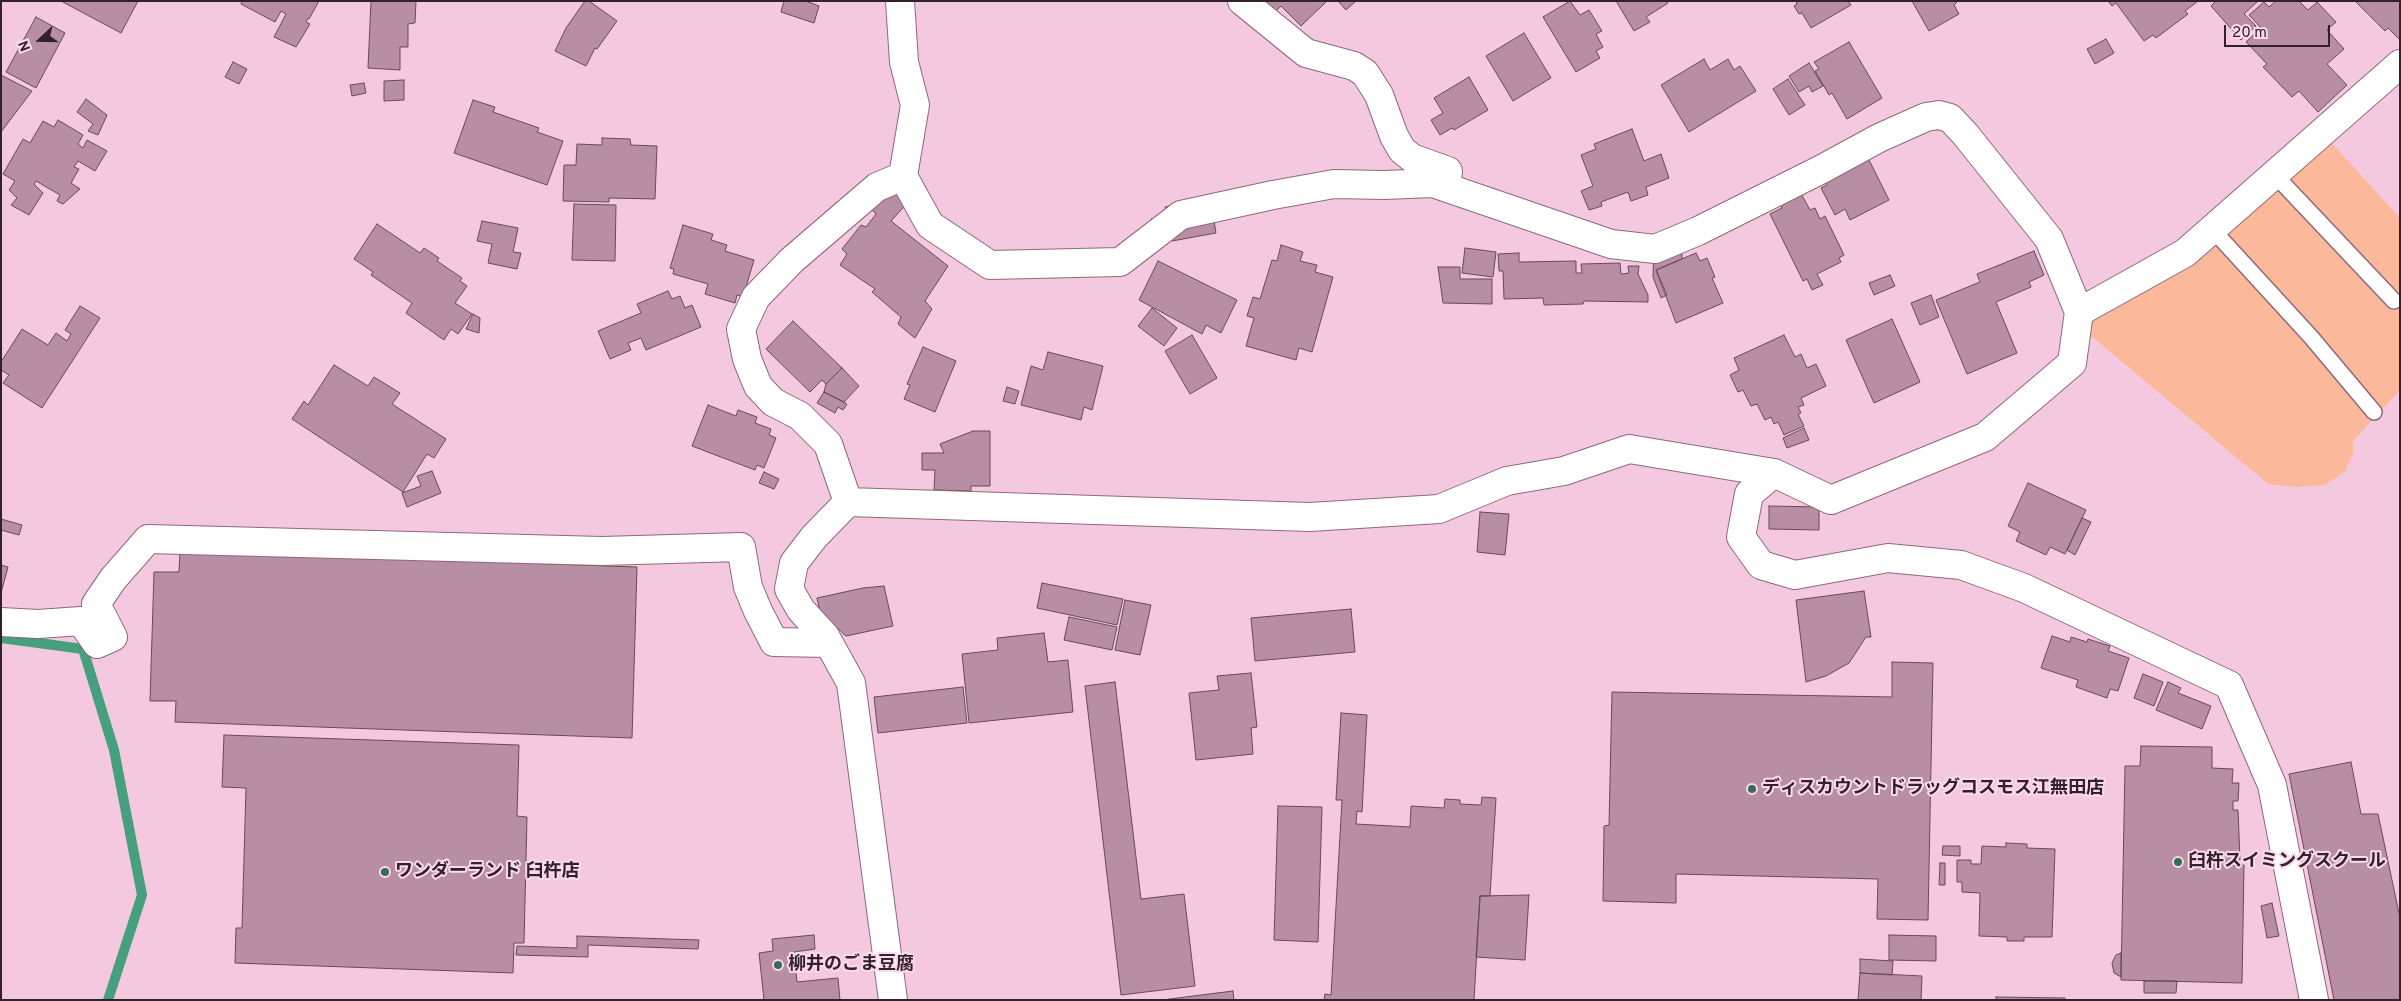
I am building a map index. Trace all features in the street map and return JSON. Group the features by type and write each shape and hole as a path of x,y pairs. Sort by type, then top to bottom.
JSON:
{"street":[{"path":"893,1000 851,683 825,636 801,610 789,589 794,564 814,537 848,502 1310,517 1439,509 1507,481 1564,471 1629,449 1774,473 1830,500 1985,436 2072,363 2079,312 2049,239 1965,134 1950,118 1939,114 1926,117 1880,138 1707,227 1656,249 1611,244 1433,183 1384,185 1334,184 1272,195 1181,215 1120,262 990,265 930,225 903,176 915,105 904,62 900,1"},
{"path":"1242,1 1306,53 1354,66 1365,73 1379,95 1394,136 1402,150 1412,158 1448,171 1446,187"},
{"path":"2079,312 2185,254 2400,64"},
{"path":"848,502 828,444 800,416 773,402 758,386 747,359 741,329 756,297 792,260 877,187 903,176"},
{"path":"1774,473 1749,494 1740,537 1761,565 1795,575 1888,558 1961,565 2024,588 2229,686 2272,785 2314,1000"},
{"path":"1,622 38,624 81,621 97,644 113,637 96,604 113,579 148,539 602,551 741,547 748,587 768,635 774,642 829,643"}],"lane":[{"path":"2274,174 2394,301"},
{"path":"2212,229 2312,336 2374,412"}],"shaded area":[{"path":"2329,140 2400,218 2400,390 2353,441 2353,454 2345,471 2325,485 2295,487 2268,484 2084,330 2105,308 2116,301 2169,279 2188,268"}],"building":[{"path":"61,1 138,1 121,33"},
{"path":"242,1 319,1 306,22 310,24 296,47 274,37 286,14 281,11 275,22 241,4"},
{"path":"371,1 416,1 415,23 408,24 408,47 400,47 400,70 368,68"},
{"path":"585,1 589,1 617,21 597,49 595,48 586,66 555,51 566,28"},
{"path":"784,1 806,1 819,6 814,23 781,12"},
{"path":"1262,1 1327,1 1301,26 1281,6 1274,13"},
{"path":"1338,1 1356,1 1346,10"},
{"path":"1570,1 1580,15 1589,10 1602,31 1596,34 1603,47 1596,51 1600,58 1576,72 1543,17"},
{"path":"1616,1 1667,1 1668,3 1646,17 1650,22 1634,31"},
{"path":"1796,1 1848,1 1851,5 1811,28 1802,13 1799,14 1794,6 1797,4"},
{"path":"1912,1 1958,1 1954,5 1959,14 1929,31"},
{"path":"2108,1 2198,1 2185,11 2188,14 2156,38 2153,35 2144,41 2116,3 2112,6"},
{"path":"2216,1 2258,1 2244,14 2256,26 2241,40 2211,6"},
{"path":"2276,1 2299,1 2308,10 2317,2 2336,22 2327,30 2344,49 2327,64 2347,85 2318,112 2299,91 2292,97 2263,67 2267,64 2246,42 2261,28 2249,15 2264,2 2269,7"},
{"path":"2355,1 2400,1 2400,40 2388,28 2385,31"},
{"path":"36,17 65,33 36,88 6,72"},
{"path":"1524,33 1551,78 1513,101 1486,56"},
{"path":"2106,39 2114,53 2095,64 2087,49"},
{"path":"1849,42 1882,98 1847,119 1832,93 1829,95 1815,71 1819,69 1814,62"},
{"path":"1704,59 1710,70 1728,59 1734,70 1740,66 1756,91 1689,132 1661,85"},
{"path":"233,62 247,69 239,84 225,77"},
{"path":"1809,63 1823,86 1812,92 1809,86 1799,92 1789,76"},
{"path":"1,75 32,91 1,132"},
{"path":"1469,77 1488,110 1454,130 1452,128 1440,135 1431,120 1443,113 1434,98"},
{"path":"1788,79 1805,105 1789,115 1773,89"},
{"path":"404,80 404,100 384,101 384,81"},
{"path":"364,83 366,93 352,96 350,85"},
{"path":"86,99 107,115 98,135 88,131 93,124 77,112"},
{"path":"473,100 495,107 493,112 539,128 537,132 563,141 547,185 454,153"},
{"path":"58,120 83,135 78,144 83,148 87,140 107,151 95,171 78,161 74,167 79,169 71,183 80,189 63,204 57,201 60,195 36,181 34,184 43,193 29,215 11,205 17,198 9,190 15,181 3,174 23,139 30,143 43,121 54,127"},
{"path":"1632,129 1644,161 1661,154 1669,178 1646,187 1648,195 1631,201 1628,192 1601,202 1602,206 1589,210 1581,191 1593,186 1581,155 1596,149 1594,144"},
{"path":"602,138 630,139 631,145 657,146 655,199 609,198 609,202 563,201 564,165 576,165 577,144 602,145"},
{"path":"1866,154 1889,200 1850,220 1845,209 1835,215 1821,188 1827,185 1823,176"},
{"path":"895,188 909,201 891,221 948,266 925,301 932,309 915,338 898,324 901,317 872,292 875,289 840,265 847,254 842,249 861,225 866,227 876,214 871,209"},
{"path":"1798,188 1810,210 1815,208 1820,219 1825,216 1844,255 1839,258 1841,262 1817,274 1823,285 1812,290 1807,279 1803,281 1770,214 1782,208 1777,198"},
{"path":"1200,200 1211,203 1216,233 1172,241 1171,234 1154,236 1151,219 1167,216 1165,207"},
{"path":"574,204 616,205 615,261 572,260"},
{"path":"482,221 518,228 513,252 521,253 517,269 488,263 492,244 477,241"},
{"path":"377,224 420,253 424,248 439,258 437,261 462,278 460,281 467,286 455,303 472,314 458,334 451,329 444,340 406,313 412,303 371,275 373,272 354,259"},
{"path":"683,225 713,234 711,240 727,245 725,251 754,260 743,297 737,295 735,303 705,294 708,284 673,274 674,269 670,268"},
{"path":"1682,238 1682,259 1656,270 1667,295 1661,298 1653,277 1654,246"},
{"path":"1281,245 1303,252 1300,261 1317,265 1315,272 1333,277 1312,352 1299,348 1296,360 1246,346 1254,318 1247,316 1253,297 1260,299 1272,260 1277,261"},
{"path":"1465,248 1496,252 1493,277 1462,273"},
{"path":"2034,251 2044,275 2029,282 2031,287 1996,302 2017,353 1967,374 1936,300 1980,282 1977,274"},
{"path":"1519,253 1519,262 1576,261 1576,273 1582,273 1581,264 1620,263 1621,274 1629,273 1628,266 1639,266 1638,274 1648,295 1648,302 1584,301 1583,304 1544,305 1543,298 1504,299 1503,271 1499,271 1498,254"},
{"path":"1696,253 1700,261 1707,258 1715,277 1712,278 1723,303 1676,323 1656,270"},
{"path":"1158,261 1237,300 1221,333 1206,325 1202,334 1139,300"},
{"path":"1438,267 1460,267 1460,279 1492,279 1492,304 1443,303"},
{"path":"1890,275 1895,286 1874,295 1869,283"},
{"path":"668,291 672,299 680,296 685,308 692,305 701,327 646,350 641,338 628,343 631,350 610,359 598,331 641,313 637,304"},
{"path":"1931,295 1939,317 1920,325 1911,303"},
{"path":"80,306 100,318 42,408 3,383 9,375 1,370 1,362 22,329 48,345 56,333 67,341 71,334 65,330"},
{"path":"1152,308 1177,328 1164,346 1138,326"},
{"path":"473,314 480,318 479,333 466,329"},
{"path":"1892,319 1920,382 1874,403 1846,340"},
{"path":"793,321 842,368 826,384 822,380 810,392 766,349"},
{"path":"1192,335 1217,378 1190,394 1165,351"},
{"path":"1784,335 1795,357 1801,354 1807,368 1816,364 1826,386 1801,398 1804,405 1798,407 1801,413 1798,414 1804,426 1784,435 1778,422 1774,424 1771,417 1765,420 1757,404 1751,406 1743,390 1738,392 1730,375 1739,370 1734,358"},
{"path":"923,347 956,361 935,412 904,399 910,385 907,384"},
{"path":"1048,352 1103,366 1092,410 1084,407 1081,420 1021,405 1031,366 1043,370"},
{"path":"334,365 368,386 374,377 400,393 392,404 446,439 434,458 427,454 403,492 292,419 304,401 308,405"},
{"path":"842,368 859,386 844,402 824,392 826,384"},
{"path":"1007,387 1019,391 1015,404 1003,401"},
{"path":"824,392 847,404 843,410 838,407 835,413 817,403"},
{"path":"708,405 736,416 738,410 757,417 755,423 771,429 769,435 776,438 764,468 757,465 755,470 692,446"},
{"path":"1804,428 1809,440 1787,448 1783,438"},
{"path":"973,431 990,431 990,486 971,486 971,491 934,490 935,470 922,470 922,453 944,453 940,444"},
{"path":"432,471 441,493 407,507 402,493 421,486 417,476"},
{"path":"764,472 779,479 774,489 759,483"},
{"path":"2028,483 2086,510 2065,554 2050,547 2046,555 2016,541 2020,532 2008,526"},
{"path":"1769,506 1819,507 1819,530 1769,529"},
{"path":"1480,512 1509,514 1505,555 1477,552"},
{"path":"2082,518 2091,522 2075,555 2067,550"},
{"path":"1,519 22,525 19,535 1,530"},
{"path":"180,551 637,567 632,738 175,722 176,701 150,701 154,572 179,572"},
{"path":"1,565 8,567 1,593"},
{"path":"1042,583 1123,599 1117,625 1037,608"},
{"path":"884,586 893,626 846,636 820,612 817,598 863,588"},
{"path":"1864,591 1871,637 1866,637 1849,663 1826,676 1806,682 1796,600"},
{"path":"1125,600 1151,605 1140,655 1115,650"},
{"path":"1351,609 1355,652 1255,661 1251,618"},
{"path":"1069,617 1117,627 1112,650 1064,640"},
{"path":"1044,633 1048,662 1068,660 1073,712 969,723 962,654 998,650 997,638"},
{"path":"2052,636 2070,642 2071,637 2087,642 2088,639 2110,646 2108,651 2129,658 2118,691 2110,689 2107,698 2076,687 2078,680 2041,668"},
{"path":"1892,662 1933,663 1928,920 1877,919 1878,879 1676,874 1676,903 1603,901 1604,826 1609,825 1612,692 1892,697"},
{"path":"1251,673 1257,727 1251,728 1253,754 1196,760 1189,693 1219,690 1217,676"},
{"path":"2143,674 2163,682 2154,706 2134,698"},
{"path":"1115,682 1141,899 1184,894 1195,986 1121,995 1085,686"},
{"path":"2168,682 2181,688 2178,693 2211,706 2202,729 2156,710"},
{"path":"963,687 967,723 878,733 874,697"},
{"path":"1341,713 1367,715 1362,812 1357,811 1356,824 1410,827 1411,806 1444,808 1445,799 1460,800 1460,804 1481,805 1482,797 1496,798 1490,896 1480,896 1474,1000 1324,1000 1325,994 1331,995 1342,800 1336,800"},
{"name":"ワンダーランド 臼杵店","path":"224,735 519,745 517,816 527,817 524,943 514,943 513,973 235,963 236,928 242,928 246,788 222,787"},
{"name":"臼杵スイミングスクール","path":"2141,746 2212,747 2212,768 2233,769 2232,783 2239,783 2238,801 2233,801 2233,810 2238,810 2240,860 2233,859 2232,865 2244,865 2242,983 2121,980 2125,766 2140,766"},
{"path":"2351,762 2361,814 2378,814 2400,918 2400,1000 2334,1000 2289,774"},
{"path":"1278,806 1322,807 1318,942 1274,940"},
{"path":"2006,843 2027,844 2027,848 2055,849 2052,937 2024,937 2024,941 2007,941 2007,937 1979,936 1980,893 1962,892 1962,882 1957,882 1957,860 1971,860 1971,864 1981,864 1982,846 2006,847"},
{"path":"1943,846 1960,846 1960,856 1942,855"},
{"path":"1940,863 1945,863 1945,885 1939,885"},
{"path":"1529,895 1525,960 1476,957 1480,896"},
{"path":"2272,903 2279,936 2267,938 2261,906"},
{"name":"柳井のごま豆腐","path":"814,935 815,949 794,952 797,982 838,978 840,1000 764,1000 759,953 773,951 772,939"},
{"path":"1889,935 1936,936 1936,961 1889,960"},
{"path":"577,936 699,940 698,949 588,945 588,957 516,955 517,946 577,948"},
{"path":"2121,953 2121,977 2114,973 2112,963 2116,955"},
{"path":"1860,959 1893,961 1892,975 1860,973"},
{"path":"1860,973 1922,976 1921,1000 1858,1000"},
{"path":"2144,981 2177,981 2176,993 2144,993"},
{"path":"1233,991 1234,1000 1162,1000"},
{"path":"1996,997 2065,998 2065,1000 1996,1000"}],"waterway":[{"path":"1,638 83,649 114,750 142,895 108,1000"}],"place":[{"name":"ディスカウントドラッグコスモス江無田店","path":"1752,789"},
{"name":"臼杵スイミングスクール","path":"2178,862"},
{"name":"ワンダーランド 臼杵店","path":"385,872"},
{"name":"柳井のごま豆腐","path":"778,965"}]}
